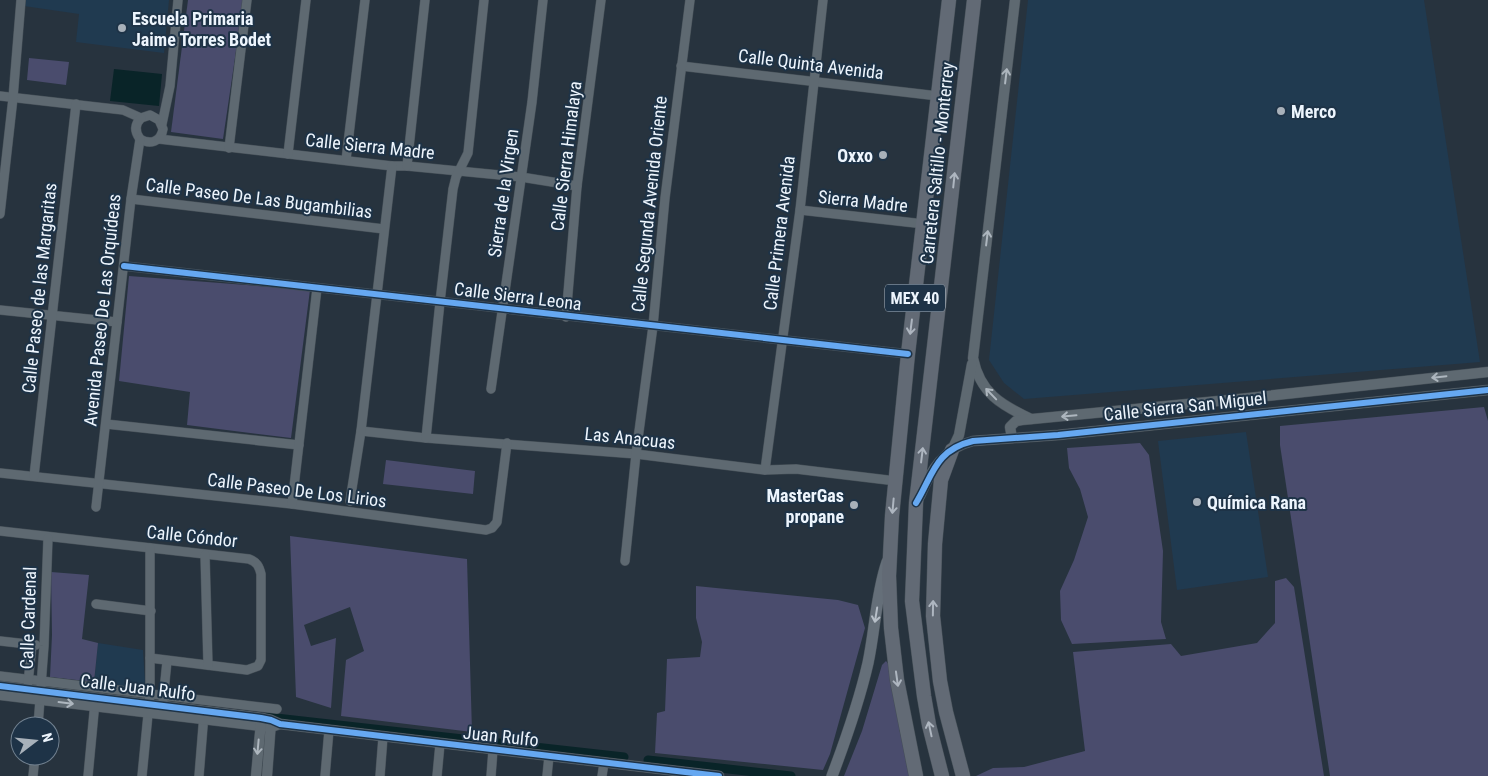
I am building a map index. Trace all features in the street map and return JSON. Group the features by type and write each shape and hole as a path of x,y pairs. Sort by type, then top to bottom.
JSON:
{"main road":[{"name":"Carretera Saltillo - Monterrey","path":"916,776 893,652 889,596 890,551 908,354 949,0"},
{"name":"Carretera Saltillo - Monterrey","path":"942,776 925,703 912,601 916,504 974,0"},
{"path":"946,712 935,642 933,594 935,544 941,480 952,450"},
{"path":"832,776 851,723 868,664 882,577 890,551"},
{"path":"912,601 927,642 963,776"}],"street":[{"path":"0,214 13,98 21,0"},
{"path":"159,139 162,134 162,124 170,86 178,0"},
{"path":"229,148 247,0"},
{"path":"288,154 306,0"},
{"path":"346,160 365,0"},
{"path":"407,166 424,0"},
{"path":"426,438 453,189 468,153 484,0"},
{"name":"Sierra de la Virgen","path":"491,389 532,102 543,0"},
{"name":"Calle Sierra Himalaya","path":"566,317 577,186 601,0"},
{"name":"Calle Segunda Avenida Oriente","path":"625,561 636,454 653,326 665,198 690,0"},
{"name":"Calle Primera Avenida","path":"765,470 800,210 823,0"},
{"path":"952,450 959,436 973,358 1015,0"},
{"name":"Calle Quinta Avenida","path":"681,66 814,80 938,96"},
{"path":"0,96 123,110 141,118"},
{"name":"Calle Paseo de las Margaritas","path":"34,476 76,104"},
{"path":"140,139 135,130 141,118 150,115 162,124"},
{"name":"Calle Sierra Madre","path":"140,139 146,143 159,139 392,166 521,178 577,186"},
{"name":"Avenida Paseo De Las Orquídeas","path":"96,507 131,199 140,139"},
{"path":"350,501 361,431 392,166"},
{"name":"Calle Paseo De Las Bugambilias","path":"131,199 384,229"},
{"name":"Sierra Madre","path":"800,210 924,224"},
{"name":"Calle Sierra Leona","path":"124,266 908,354"},
{"path":"292,504 317,288"},
{"path":"0,310 117,322"},
{"path":"973,358 982,385 990,394 1000,403 1032,419"},
{"name":"Calle Sierra San Miguel","path":"1032,419 1488,372"},
{"name":"Calle Sierra San Miguel","path":"916,504 932,470 944,456 961,445 973,441 1488,390"},
{"path":"1012,438 1010,432 1012,424 1016,421 1032,419"},
{"path":"106,424 299,444"},
{"name":"Las Anacuas","path":"361,431 426,438 636,454 765,470 796,469 896,481"},
{"name":"Calle Paseo De Los Lirios","path":"99,484 292,504 480,530 492,528 497,522 508,443"},
{"path":"0,473 99,484"},
{"name":"Calle Cóndor","path":"0,531 255,561 261,574 260,663 255,668 247,670 150,658"},
{"name":"Calle Cardenal","path":"39,716 44,646 48,538"},
{"path":"142,776 149,703 150,548"},
{"path":"205,555 208,665"},
{"path":"96,604 151,610"},
{"path":"0,641 44,646"},
{"name":"Calle Cardenal","path":"27,689 32,645"},
{"path":"163,705 167,661"},
{"name":"Calle Juan Rulfo","path":"0,676 27,689"},
{"name":"Calle Juan Rulfo","path":"0,686 149,703 204,715 269,723"},
{"name":"Calle Juan Rulfo","path":"0,694 27,689 41,690 95,702 277,709"},
{"path":"88,776 95,702"},
{"path":"198,776 204,715"},
{"path":"256,776 269,723"},
{"path":"267,776 269,723"},
{"name":"Juan Rulfo","path":"269,723 383,738 549,756 656,772 713,776"},
{"path":"325,776 329,730"},
{"path":"380,776 383,738"},
{"path":"437,776 440,744"},
{"path":"491,776 493,750"},
{"path":"547,776 549,756"},
{"path":"602,776 604,763"}],"shaded area":[{"name":"Escuela Primaria Jaime Torres Bodet","path":"25,0 169,0 164,53 76,42 79,14 24,6"},
{"path":"188,0 243,0 223,139 171,132"},
{"path":"1028,0 1424,0 1480,362 1024,399 1004,383 989,360"},
{"path":"29,58 69,62 66,85 27,80"},
{"path":"114,69 162,74 159,106 110,101"},
{"path":"129,276 310,290 291,438 187,425 190,392 119,381"},
{"path":"1484,407 1488,421 1488,776 1330,776 1280,445 1280,426"},
{"path":"1246,432 1268,577 1177,590 1158,441"},
{"path":"1140,443 1149,455 1163,551 1161,622 1166,639 1072,644 1061,620 1060,591 1074,560 1088,517 1080,489 1069,468 1067,448"},
{"path":"386,460 475,471 473,494 383,484"},
{"path":"290,536 467,559 472,732 341,716 346,660 364,651 350,607 304,625 311,646 336,638 331,708 296,697"},
{"path":"51,572 89,575 82,639 98,643 94,682 50,677 52,635"},
{"path":"1286,578 1294,587 1324,776 976,776 993,768 1024,767 1085,751 1073,652 1171,644 1181,656 1257,643 1275,623 1275,581"},
{"path":"696,586 838,600 858,605 865,628 830,754 823,770 655,753 657,713 665,711 667,659 700,657 702,642 696,618"},
{"path":"98,643 143,650 145,682 143,686 136,689 94,684"},
{"path":"886,661 890,666 900,732 911,776 844,776 862,731 882,665"}],"waterway":[{"path":"270,713 276,718 624,757"},
{"path":"648,760 791,776"}],"cycle path":[{"path":"124,266 908,354"},
{"path":"916,503 931,473 943,457 960,445 973,441 1058,435 1488,390"},
{"path":"0,686 261,718 280,724 719,776"}],"place":[{"name":"Escuela Primaria Jaime Torres Bodet","path":"122,28"},
{"name":"Merco","path":"1281,111"},
{"name":"Oxxo","path":"883,155"},
{"name":"Química Rana","path":"1197,502"},
{"name":"MasterGas propane","path":"854,505"}]}
